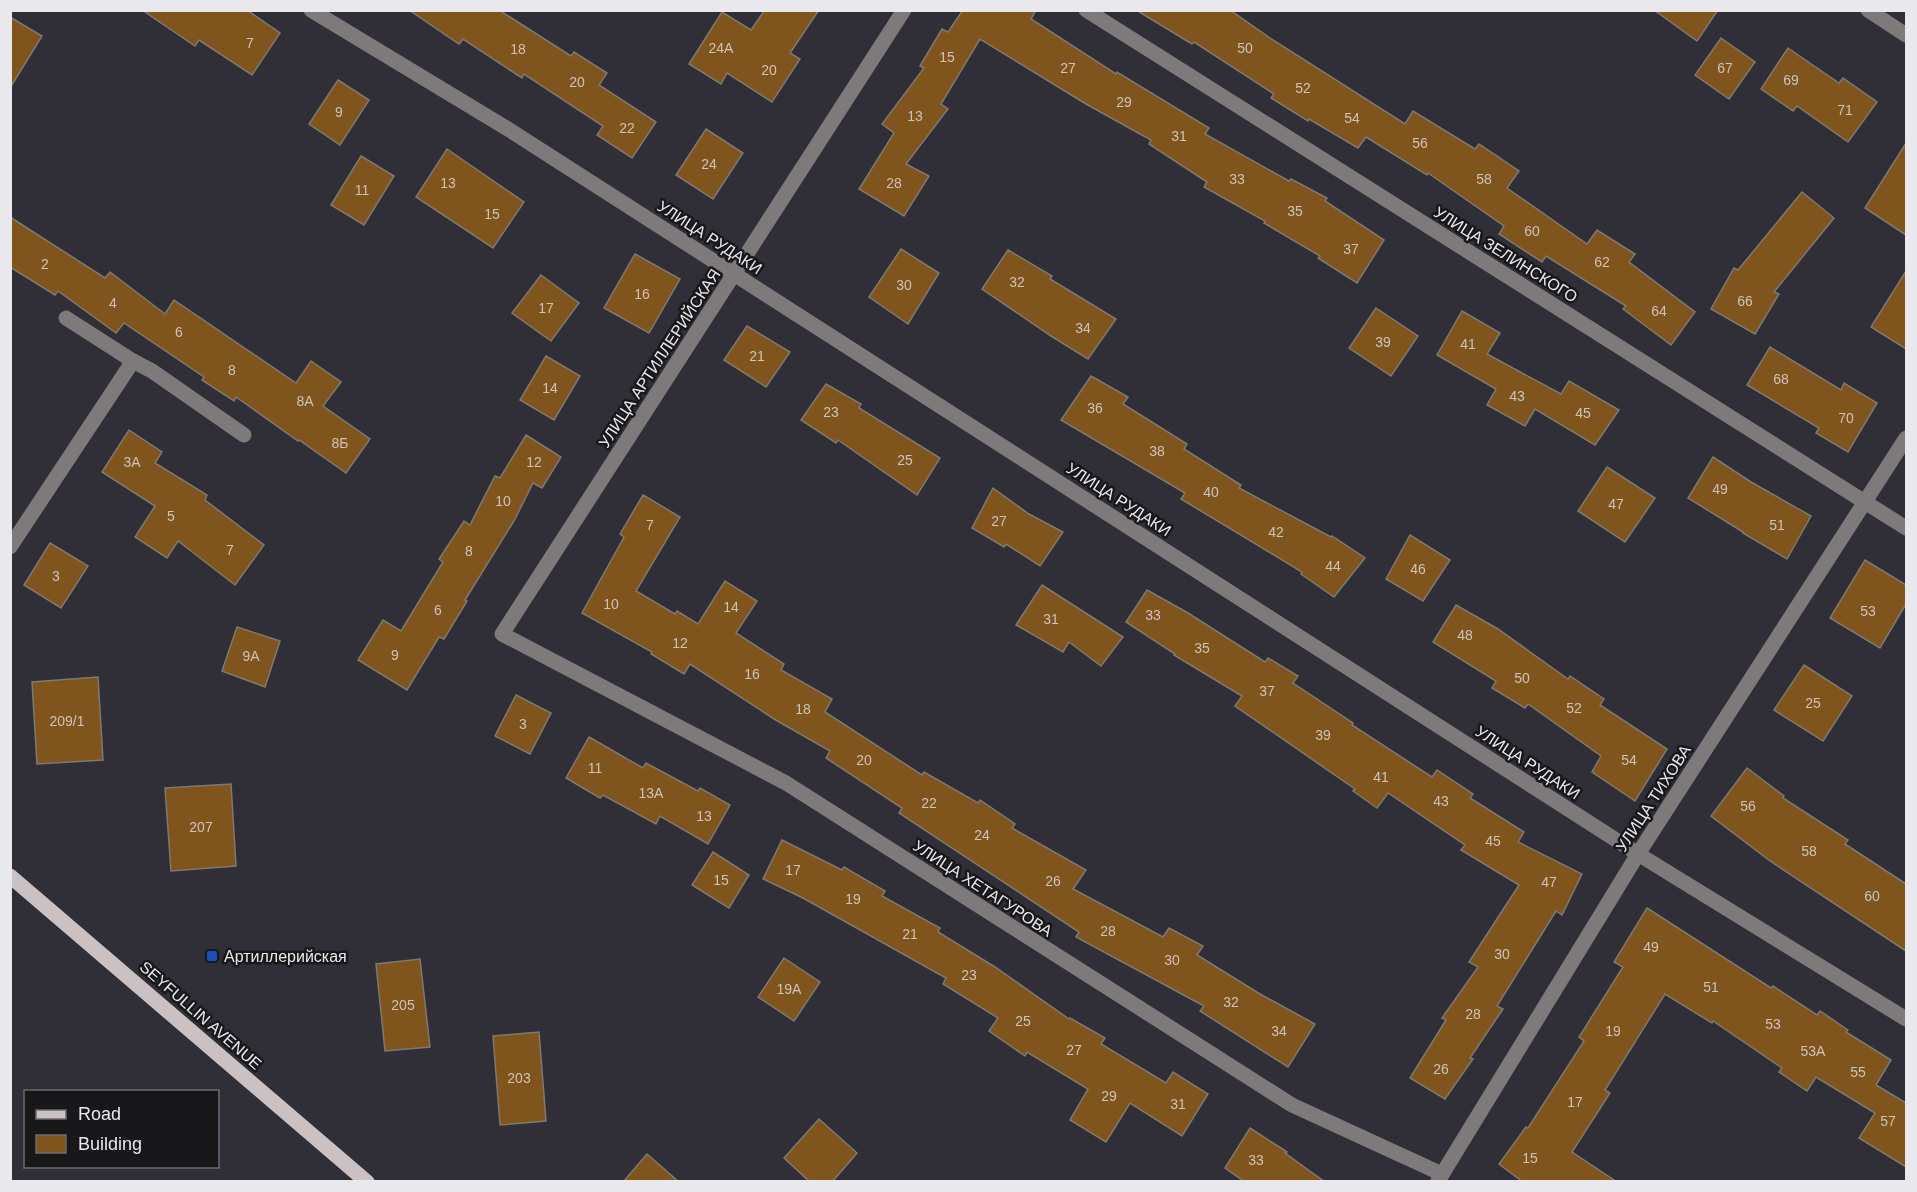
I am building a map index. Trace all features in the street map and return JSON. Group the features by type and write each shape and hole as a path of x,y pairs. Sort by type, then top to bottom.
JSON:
{"main road":[{"name":"SEYFULLIN AVENUE","path":"10,876 367,1182"}],"street":[{"name":"УЛИЦА РУДАКИ","path":"311,10 508,129 1638,854 1906,1019"},
{"name":"УЛИЦА АРТИЛЛЕРИЙСКАЯ","path":"502,634 904,10"},
{"name":"УЛИЦА ЗЕЛИНСКОГО","path":"1086,10 1906,528"},
{"path":"1868,10 1906,35"},
{"path":"66,318 152,371 244,435"},
{"path":"10,547 134,361"},
{"name":"УЛИЦА ТИХОВА","path":"1439,1178 1638,854 1906,438"},
{"name":"УЛИЦА ХЕТАГУРОВА","path":"502,634 786,783 1292,1105 1439,1178"}],"building":[{"path":"142,10 247,10 280,33 252,75 199,40 195,46"},
{"path":"409,10 499,10 571,56 574,52 607,73 599,85 656,122 632,158 597,135 603,126 524,74 522,78 463,39 459,44"},
{"path":"765,10 819,10 790,53 800,59 772,102 727,73 721,84 689,64 722,12 751,30"},
{"path":"963,10 1036,10 1031,19 1116,74 1117,72 1209,128 1205,134 1289,181 1291,179 1327,198 1325,201 1384,240 1357,283 1318,258 1320,256 1264,223 1265,221 1204,187 1207,182 1149,144 1151,140 1086,104 980,39 941,104 948,109 906,164 929,176 904,216 859,189 894,133 882,124 924,68 920,66 942,29 948,32"},
{"path":"1136,10 1230,10 1405,124 1413,111 1475,149 1479,144 1519,171 1507,188 1587,244 1597,230 1635,254 1629,262 1695,312 1671,345 1623,309 1626,306 1546,256 1542,262 1499,234 1504,226 1428,173 1427,175 1366,137 1358,148 1309,119 1308,121 1271,98 1274,94 1194,42 1192,44"},
{"path":"1654,10 1718,10 1697,41"},
{"path":"10,17 42,36 10,88"},
{"path":"1721,38 1755,62 1729,99 1695,75"},
{"path":"1788,48 1839,83 1843,78 1877,102 1848,142 1797,106 1793,111 1761,89"},
{"path":"338,80 369,100 340,145 309,124"},
{"path":"706,129 743,153 713,199 676,175"},
{"path":"1906,143 1906,235 1865,208"},
{"path":"447,149 524,202 493,248 416,197"},
{"path":"361,156 394,176 364,225 331,205"},
{"path":"1802,192 1834,218 1774,292 1779,294 1755,334 1711,309 1734,268 1738,270"},
{"path":"10,217 105,278 110,272 165,314 174,300 296,383 311,361 341,382 323,406 370,439 346,473 236,397 234,401 202,380 204,377 124,323 116,333 58,291 55,295 10,267"},
{"path":"901,249 939,273 908,324 869,297"},
{"path":"1008,250 1052,276 1050,279 1116,319 1088,359 982,289"},
{"path":"635,254 680,279 649,333 604,308"},
{"path":"1906,271 1906,349 1871,327"},
{"path":"541,275 579,303 551,341 512,313"},
{"path":"1376,308 1418,336 1391,376 1349,348"},
{"path":"1462,311 1500,333 1487,354 1561,394 1569,381 1619,410 1595,445 1535,409 1525,426 1487,405 1496,389 1437,355"},
{"path":"747,326 790,352 766,387 724,360"},
{"path":"1770,347 1841,390 1844,383 1877,403 1848,452 1816,433 1819,428 1747,385"},
{"path":"546,356 580,376 554,420 520,400"},
{"path":"1091,376 1128,397 1123,404 1187,444 1184,449 1241,485 1239,488 1332,536 1365,558 1334,597 1301,574 1302,572 1181,499 1185,493 1061,420"},
{"path":"826,384 861,404 859,408 940,458 917,495 838,440 836,443 801,420"},
{"path":"129,430 162,452 155,463 207,495 205,500 264,545 235,585 178,541 167,558 135,537 155,506 102,472"},
{"path":"526,435 561,457 542,488 533,483 514,521 465,600 467,601 444,639 439,637 407,690 358,660 383,620 401,631 443,562 439,559 464,521 470,525 495,476 500,478"},
{"path":"1713,457 1751,482 1811,516 1787,559 1688,498"},
{"path":"1607,467 1655,498 1625,542 1578,511"},
{"path":"993,488 1029,514 1063,532 1040,566 1006,544 1004,547 972,528"},
{"path":"643,495 680,517 636,591 675,614 677,611 698,624 725,581 757,601 736,633 784,664 781,670 832,699 825,712 922,775 924,772 978,803 980,800 1015,824 1012,828 1086,870 1073,889 1163,937 1169,928 1203,946 1197,955 1260,994 1315,1024 1288,1067 1200,1011 1204,1006 1076,937 1079,932 899,813 902,808 826,758 830,751 774,719 690,664 684,674 651,654 652,652 582,613 624,537 620,534"},
{"path":"1410,535 1450,560 1423,601 1386,579"},
{"path":"50,543 88,566 61,608 24,585"},
{"path":"1865,560 1906,585 1906,604 1880,648 1830,618"},
{"path":"1042,585 1123,637 1101,666 1069,642 1063,652 1016,625"},
{"path":"1147,590 1265,662 1268,658 1298,676 1293,683 1353,723 1352,725 1432,777 1437,770 1473,794 1470,798 1524,832 1518,842 1582,874 1562,915 1556,911 1497,1006 1503,1009 1470,1058 1473,1059 1445,1099 1410,1078 1446,1020 1442,1018 1478,967 1469,962 1519,885 1461,850 1465,845 1388,793 1377,808 1353,791 1355,789 1235,706 1242,696 1174,655 1126,622"},
{"path":"1456,605 1498,629 1568,679 1570,676 1604,699 1600,705 1667,749 1635,801 1592,772 1601,756 1528,704 1525,708 1492,688 1496,681 1433,642"},
{"path":"237,627 280,641 265,687 222,671"},
{"path":"1804,665 1852,696 1823,741 1774,710"},
{"path":"98,677 103,760 37,764 32,682"},
{"path":"516,695 551,713 530,754 495,736"},
{"path":"589,737 643,768 646,763 730,805 708,844 660,816 656,824 603,795 600,798 566,778"},
{"path":"1747,768 1784,796 1783,798 1848,840 1845,844 1906,884 1906,951 1770,861 1711,816"},
{"path":"231,784 236,866 171,871 165,788"},
{"path":"782,840 842,870 844,867 885,891 882,896 940,928 938,932 995,967 1069,1019 1105,1038 1101,1044 1166,1083 1173,1072 1208,1094 1182,1136 1130,1103 1106,1142 1070,1120 1088,1089 1027,1052 1025,1056 989,1031 998,1018 943,984 946,978 803,898 763,879"},
{"path":"713,852 749,875 729,908 692,885"},
{"path":"1647,908 1771,988 1773,986 1817,1015 1820,1011 1848,1030 1846,1032 1891,1060 1876,1085 1906,1103 1906,1167 1859,1138 1875,1113 1816,1077 1807,1091 1779,1072 1782,1068 1713,1021 1712,1023 1665,994 1605,1090 1610,1093 1572,1152 1617,1182 1523,1182 1499,1164 1526,1127 1528,1128 1584,1041 1579,1037 1623,967 1614,962"},
{"path":"784,958 820,982 794,1021 758,997"},
{"path":"420,959 430,1047 385,1051 376,964"},
{"path":"539,1032 546,1121 500,1125 493,1036"},
{"path":"819,1119 857,1153 832,1182 810,1182 784,1158"},
{"path":"1250,1128 1287,1152 1285,1153 1325,1182 1245,1182 1225,1168"},
{"path":"647,1154 679,1182 623,1182"}],"place":[{"name":"Артиллерийская","path":"212,956"}]}
